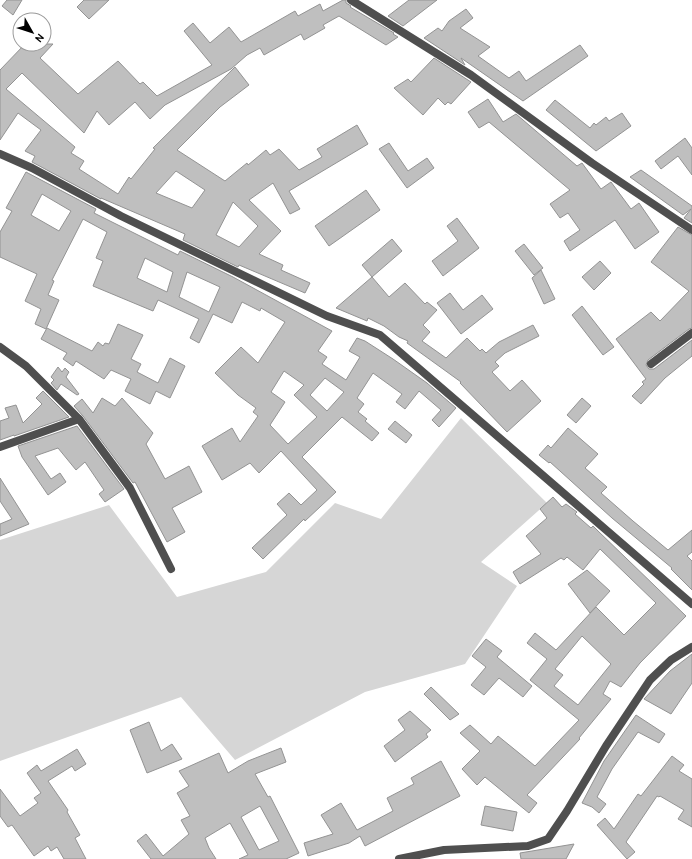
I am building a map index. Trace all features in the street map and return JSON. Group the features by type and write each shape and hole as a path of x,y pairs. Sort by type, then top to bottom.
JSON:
{"street":[{"path":"351,0 471,75 592,163 692,230"},
{"path":"0,154 32,168 128,219 327,316 380,335 692,604"},
{"path":"651,364 692,333"},
{"path":"0,347 26,366 79,419 130,488 171,569"},
{"path":"0,447 79,419"},
{"path":"399,859 444,850 528,846 548,839 567,811 606,746 650,680 671,660 692,647"}],"shaded area":[{"path":"461,418 547,503 481,562 517,586 465,664 365,692 235,760 181,697 0,761 0,540 109,505 177,597 266,572 335,503 381,519"}],"building":[{"path":"7,0 22,0 15,12 12,12 12,14 2,6"},
{"path":"84,0 109,0 89,19 77,7"},
{"path":"343,0 346,0 346,3 351,6 350,7 394,33 393,34 398,37 386,45 339,16 323,25 325,28 304,40 301,34 264,55 260,48 247,55 231,69 165,105 150,119 135,102 109,125 97,111 84,133 22,73 6,89 75,147 71,153 84,161 79,169 118,194 129,177 131,179 155,149 153,148 235,67 249,85 220,107 177,150 225,181 266,150 270,155 279,149 299,170 322,157 317,149 357,125 368,144 289,191 300,209 290,214 273,183 249,200 281,231 259,254 283,265 281,270 310,283 305,293 239,265 238,267 183,240 185,234 101,199 32,162 35,156 25,151 41,130 18,113 0,140 0,70 17,52 46,52 40,58 78,94 118,61 140,84 143,82 157,96 212,65 184,31 193,23 210,43 229,27 241,42 295,11 298,16 320,4 323,11","holes":["176,171 205,190 192,208 156,193","233,202 258,226 239,247 216,235"]},
{"path":"409,0 437,0 403,26 388,16"},
{"path":"466,9 473,18 460,28 490,47 478,56 509,78 519,71 526,81 580,45 588,56 523,101 461,58 465,65 424,38 438,28 442,31 449,21"},
{"path":"434,58 471,82 451,104 448,102 445,105 438,98 423,115 394,88 408,79 411,82"},
{"path":"488,99 503,122 516,114 577,166 582,163 601,189 611,182 631,209 639,203 659,232 635,249 615,220 570,251 564,241 580,230 568,213 560,218 550,204 570,190 489,122 479,128 468,112"},
{"path":"555,100 590,128 594,123 596,125 606,117 609,121 622,113 631,126 596,151 546,110"},
{"path":"685,138 692,148 692,175 678,156 661,169 655,161"},
{"path":"389,143 408,171 427,158 434,168 407,188 379,149"},
{"path":"641,170 692,206 692,223 684,218 691,209 683,215 630,177"},
{"path":"26,172 96,209 94,213 178,255 180,251 233,277 332,331 318,351 327,357 322,364 346,380 360,357 349,351 357,338 365,341 393,359 427,383 456,408 439,427 432,420 441,410 419,391 405,409 396,402 402,394 373,373 357,398 364,404 358,412 367,419 365,421 379,433 372,441 342,417 302,457 336,492 305,521 304,519 263,559 252,548 287,515 277,504 289,493 301,505 317,490 281,451 259,473 250,463 222,480 202,446 232,428 240,442 258,416 253,412 256,408 238,395 215,373 241,347 258,363 285,322 261,308 260,311 242,302 232,323 213,314 199,343 190,338 199,319 158,300 153,311 93,286 103,261 96,258 107,232 83,219 52,280 54,281 48,295 59,300 46,329 35,324 41,309 25,301 37,274 0,257 0,232 12,211 6,208","holes":["42,194 71,211 59,231 31,215","145,258 173,272 167,292 137,278","187,272 220,287 209,312 179,297","284,371 304,385 294,395 317,417 288,444 270,425 285,402 271,392","325,378 344,392 327,411 310,395"]},
{"path":"366,190 380,210 329,246 315,226"},
{"path":"457,218 479,248 443,276 432,261 458,241 447,226"},
{"path":"678,227 692,235 692,328 648,360 646,365 649,369 654,369 692,340 692,356 665,378 641,404 632,396 644,384 642,382 646,379 616,339 651,312 660,321 689,291 651,262"},
{"path":"392,239 402,251 372,277 362,265"},
{"path":"524,244 543,268 534,275 515,251"},
{"path":"600,261 611,273 594,290 582,277"},
{"path":"541,270 555,299 544,304 532,278"},
{"path":"372,277 389,297 405,283 425,304 427,302 437,310 423,325 430,332 422,341 446,358 467,338 480,351 482,349 486,353 499,342 533,325 539,336 505,353 495,362 499,366 492,372 510,391 522,380 541,401 507,432 460,383 461,382 407,343 408,341 368,318 367,321 336,308"},
{"path":"450,293 463,310 482,295 493,309 461,334 437,303"},
{"path":"582,306 614,347 603,355 572,315"},
{"path":"118,324 143,335 131,359 141,364 137,372 158,383 170,358 185,366 170,398 156,391 150,404 125,391 131,379 111,370 104,379 76,361 73,366 63,359 67,353 41,339 47,328 92,351 98,342 103,346 105,343 109,344"},
{"path":"58,367 62,372 65,368 69,372 66,377 79,394 77,395 61,384 57,390 51,383 54,380 51,377"},
{"path":"43,391 69,417 0,440 0,421 9,418 5,408 16,405 23,423 42,404 36,398"},
{"path":"102,398 115,406 122,398 153,433 146,444 165,479 189,466 202,492 172,508 185,532 167,542 135,482 133,483 74,406 82,399 93,413"},
{"path":"582,398 591,406 576,423 567,415"},
{"path":"395,421 412,435 406,443 388,429"},
{"path":"77,426 124,489 105,502 99,494 104,490 85,462 76,470 58,448 35,456 51,479 60,473 66,482 48,495 22,457 18,446"},
{"path":"568,428 598,454 585,468 607,487 601,493 668,550 692,530 692,552 687,556 692,561 692,590 671,569 672,568 612,518 550,462 549,463 539,455 548,445 551,448"},
{"path":"0,478 29,524 0,536 0,524 12,519 0,501"},
{"path":"553,497 562,507 566,504 577,512 575,514 591,528 593,526 686,616 640,663 621,687 610,681 603,694 611,699 579,738 580,739 527,795 537,803 529,813 485,777 477,785 462,769 480,751 460,733 470,725 491,744 498,736 535,766 579,720 530,680 547,659 527,643 535,633 556,650 596,607 624,635 656,603 600,549 583,570 567,557 564,560 561,558 520,584 513,572 541,554 526,536 547,518 540,509","holes":["582,636 611,664 578,705 554,686 563,675 555,669"]},
{"path":"587,570 610,591 590,613 568,584"},
{"path":"486,639 502,651 497,657 532,686 523,697 499,678 484,695 471,685 486,667 472,656"},
{"path":"692,654 692,683 671,714 644,699 670,671"},
{"path":"431,687 459,714 450,720 424,694"},
{"path":"410,711 431,730 426,734 428,737 395,762 384,746 405,730 398,720"},
{"path":"636,715 665,734 659,743 638,732 612,769 597,797 606,804 599,813 592,807 582,803 604,761"},
{"path":"149,722 161,751 172,744 182,759 147,773 130,730"},
{"path":"281,748 286,762 255,774 268,797 270,796 299,853 286,859 239,859 248,855 230,823 205,838 216,859 151,859 137,841 146,834 163,856 189,834 181,820 190,816 177,793 189,786 179,771 219,753 228,773 248,761","holes":["260,806 279,841 259,850 241,817"]},
{"path":"77,749 86,764 75,771 72,766 48,781 68,810 67,812 80,835 75,838 86,859 64,859 57,847 51,851 48,846 34,856 12,825 8,827 0,816 0,789 20,816 38,803 34,798 41,793 27,773 37,765 41,771"},
{"path":"672,756 684,765 679,771 692,779 692,827 678,819 684,810 660,796 657,796 626,842 635,852 627,859 597,825 605,818 614,829 638,794 641,796"},
{"path":"441,761 460,796 365,846 360,836 349,843 308,856 304,843 333,834 321,815 341,803 357,830 393,811 387,798 414,784 411,778"},
{"path":"485,806 517,812 513,831 481,825"},
{"path":"574,844 566,859 521,859 520,853"}]}
